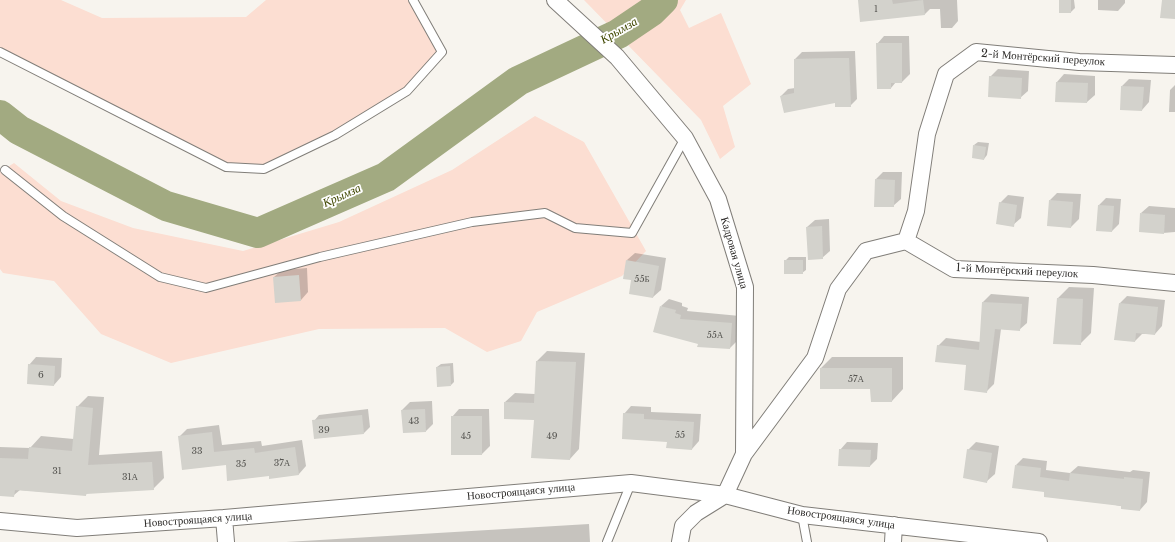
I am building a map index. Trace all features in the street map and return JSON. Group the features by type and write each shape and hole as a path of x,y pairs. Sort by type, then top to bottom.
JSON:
{"street":[{"name":"Кадровая улица","path":"554,0 617,57 685,138 718,199 746,287 744,454 725,496"},
{"name":"2-й Монтёрский переулок","path":"906,241 916,211 927,134 946,74 976,52 1079,62 1175,65"},
{"name":"1-й Монтёрский переулок","path":"906,241 954,269 1094,275 1175,283"},
{"path":"744,454 815,358 838,289 866,251 906,241"},
{"name":"Новостроящаяся улица","path":"0,521 77,528 224,518 631,483 725,496 802,515 1039,542"},
{"path":"680,542 683,526 696,513 725,496"},
{"path":"224,518 226,542"},
{"path":"893,542 894,525"}],"lane":[{"path":"0,52 226,167 264,169 335,135 407,91 442,52 413,0"},
{"path":"5,170 63,216 160,277 206,288 320,257 472,222 545,213 575,228 632,232 685,138"},
{"path":"607,542 631,483"},
{"path":"802,515 807,542"}],"shaded area":[{"path":"0,0 61,0 102,18 246,17 266,0 413,0 442,52 407,91 335,135 264,169 226,167 0,52"},
{"path":"584,0 686,0 680,10 689,28 721,13 751,84 723,106 735,147 720,159 701,120"},
{"path":"535,116 584,142 646,251 622,276 537,312 521,341 487,352 445,328 319,329 171,363 101,334 54,281 3,273 0,269 0,172 14,163 61,201 133,228 243,251 339,222 452,170"}],"building":[{"path":"858,0 892,0 893,4 923,0 925,15 860,22"},
{"path":"1059,0 1071,0 1071,13 1059,13"},
{"path":"1162,0 1175,0 1175,19 1160,18"},
{"path":"876,43 902,43 902,83 891,83 891,89 877,89"},
{"path":"849,58 851,107 835,107 835,103 784,113 780,96 794,93 794,59"},
{"path":"989,76 1022,78 1021,99 988,97"},
{"path":"1056,82 1088,83 1087,103 1055,102"},
{"path":"1121,86 1144,87 1142,111 1120,110"},
{"path":"973,145 986,147 984,160 972,158"},
{"path":"875,179 895,180 894,207 874,207"},
{"path":"1049,200 1073,202 1071,228 1047,226"},
{"path":"999,202 1017,205 1014,227 996,224"},
{"path":"1098,205 1114,206 1112,232 1096,231"},
{"path":"1140,213 1165,215 1164,234 1139,232"},
{"path":"822,226 823,259 808,260 806,227"},
{"path":"626,260 659,266 653,298 629,294 631,280 623,279"},
{"path":"784,260 803,260 803,274 784,274"},
{"path":"299,275 301,301 275,303 273,277"},
{"path":"1057,298 1083,299 1081,345 1053,344"},
{"path":"982,302 1022,304 1020,331 995,329 987,393 964,390 966,365 935,362 937,345 979,350"},
{"path":"1119,303 1158,307 1155,335 1136,333 1135,342 1114,340"},
{"path":"660,306 676,310 675,313 681,315 680,319 732,323 730,349 697,347 698,344 653,332"},
{"path":"536,361 576,362 570,460 531,458 534,420 504,419 504,402 534,403"},
{"path":"28,364 55,366 54,386 27,384"},
{"path":"450,366 451,386 437,387 436,367"},
{"path":"820,368 892,368 892,402 871,402 870,389 820,389"},
{"path":"76,406 93,408 88,465 152,462 154,490 86,494 86,496 15,490 14,497 0,496 0,458 28,459 29,447 72,451"},
{"path":"425,409 426,432 403,433 401,410"},
{"path":"623,413 644,414 644,419 694,422 692,450 666,448 667,442 622,439"},
{"path":"362,415 364,434 314,439 312,420"},
{"path":"451,416 482,416 482,455 451,455"},
{"path":"212,432 214,452 254,448 255,453 295,447 299,475 269,479 269,476 227,481 226,465 182,470 178,436"},
{"path":"839,449 871,450 870,467 838,466"},
{"path":"967,449 992,453 987,483 963,478"},
{"path":"1015,465 1041,468 1040,477 1069,481 1070,473 1124,479 1124,477 1143,479 1140,511 1121,509 1121,506 1044,497 1044,492 1012,488"}],"waterway":[{"name":"Крымза","path":"0,115 19,130 166,206 258,233 386,177 518,81 618,34 652,11 663,0"}]}
